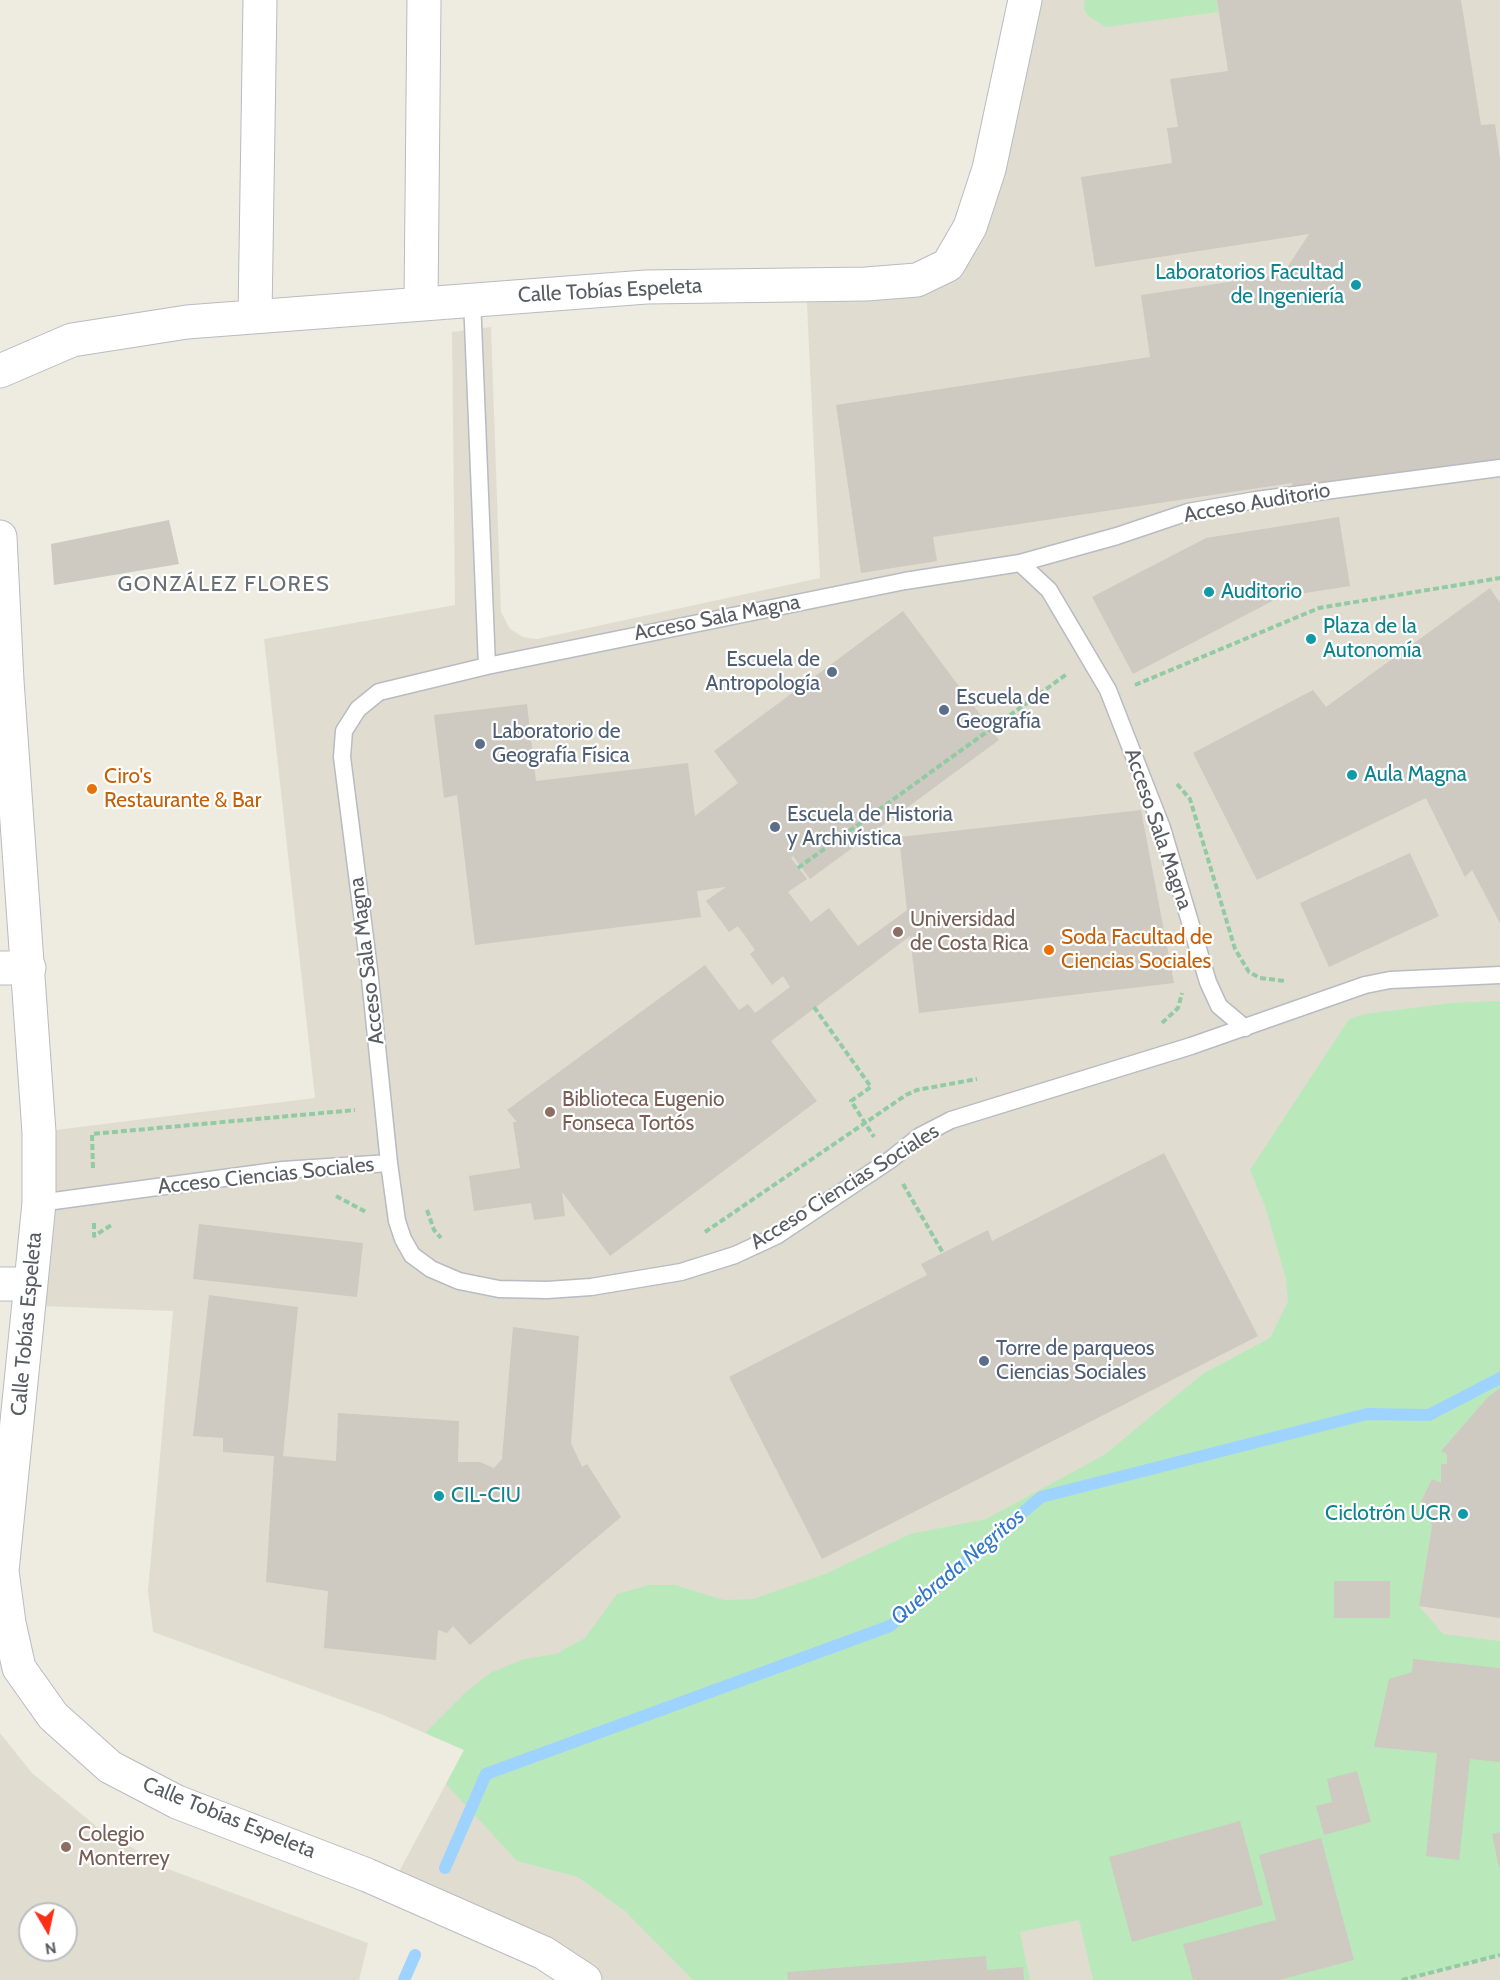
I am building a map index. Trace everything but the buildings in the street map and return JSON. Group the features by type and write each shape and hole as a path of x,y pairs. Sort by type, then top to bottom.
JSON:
{"street":[{"path":"255,316 260,0"},
{"path":"421,303 424,0"},
{"name":"Calle Tobías Espeleta","path":"0,370 72,340 187,322 646,287 866,284 917,280 948,265 970,227 989,169 1025,0"},
{"name":"Calle Tobías Espeleta","path":"0,537 14,968 39,1132 39,1203 15,1284 2,1571 9,1623 19,1668 53,1716 110,1767 177,1802 367,1875 544,1953 585,1980"}],"lane":[{"path":"472,299 487,666"},
{"name":"Acceso Auditorio","path":"1020,563 1117,536 1188,512 1256,500 1500,468"},
{"name":"Acceso Sala Magna","path":"389,1163 342,757 344,731 358,709 379,692 487,666 894,583 1020,563 1049,590 1108,690 1160,822 1208,982 1219,1006 1245,1028"},
{"name":"Acceso Ciencias Sociales","path":"39,1203 283,1170 389,1163 397,1221 412,1255 431,1269 459,1281 499,1289 547,1290 591,1287 681,1272 735,1254 776,1236 890,1160 920,1136 951,1120 1245,1028 1365,985 1390,980 1500,975"}],"path":[{"path":"1131,687 1319,608 1500,578"},
{"path":"798,868 1075,668"},
{"path":"1170,778 1185,790 1230,934 1242,962 1249,972 1260,978 1295,980"},
{"path":"1160,822 1194,813"},
{"path":"1155,1027 1163,1023 1178,1008 1184,987"},
{"path":"814,1007 871,1087 851,1101 890,1160"},
{"path":"699,1234 917,1090 983,1078"},
{"path":"116,1222 94,1236 92,1134 384,1109"},
{"path":"892,1189 902,1183"},
{"path":"906,1188 944,1253"},
{"path":"331,1195 365,1210 369,1216"},
{"path":"426,1207 434,1230 446,1244"},
{"path":"1402,1980 1500,1955"}],"shaded area":[{"name":"Universidad de Costa Rica","path":"1025,0 1500,0 1500,1980 580,1980 394,1881 464,1750 383,1715 153,1632 148,1591 173,1311 41,1306 39,1132 315,1098 264,639 455,605 452,332 491,327 501,612 510,629 523,637 537,639 820,578 806,284 948,265"},
{"name":"Colegio Monterrey","path":"0,1733 32,1773 96,1826 168,1869 368,1943 359,1980 0,1980"}],"green space":[{"path":"1085,0 1217,0 1218,12 1106,27 1088,16 1084,9"},
{"path":"1500,1001 1500,1388 1488,1397 1441,1451 1447,1454 1447,1464 1441,1464 1441,1483 1432,1479 1421,1501 1432,1526 1419,1606 1443,1634 1500,1641 1500,1955 1402,1980 1093,1980 1079,1920 1020,1932 1030,1980 693,1980 625,1911 578,1877 517,1861 446,1784 464,1750 425,1733 465,1693 490,1673 524,1659 556,1654 585,1638 617,1594 649,1585 675,1585 724,1600 753,1599 825,1574 910,1534 986,1519 1104,1455 1204,1373 1270,1338 1288,1301 1286,1279 1265,1206 1250,1170 1349,1019 1365,1014 1451,1003"}],"waterway":[{"name":"Quebrada Negritos","path":"445,1868 486,1774 890,1626 1041,1497 1367,1414 1429,1415 1500,1378"},
{"name":"Quebrada Negritos","path":"404,1980 415,1955"}],"place":[{"name":"Laboratorios Facultad de Ingeniería","path":"1356,285"},
{"name":"Auditorio","path":"1209,592"},
{"name":"Plaza de la Autonomía","path":"1311,639"},
{"name":"Escuela de Antropología","path":"832,672"},
{"name":"Escuela de Geografía","path":"944,710"},
{"name":"Laboratorio de Geografía Física","path":"480,744"},
{"name":"Aula Magna","path":"1352,775"},
{"name":"Ciro's Restaurante & Bar","path":"92,789"},
{"name":"Escuela de Historia y Archivística","path":"775,827"},
{"name":"Universidad de Costa Rica","path":"898,932"},
{"name":"Soda Facultad de Ciencias Sociales","path":"1049,950"},
{"name":"Biblioteca Eugenio Fonseca Tortós","path":"550,1112"},
{"name":"Torre de parqueos Ciencias Sociales","path":"984,1361"},
{"name":"CIL-CIU","path":"439,1496"},
{"name":"Ciclotrón UCR","path":"1463,1514"},
{"name":"Colegio Monterrey","path":"66,1847"}],"district":[{"name":"GONZÁLEZ FLORES","path":"224,585"}]}
